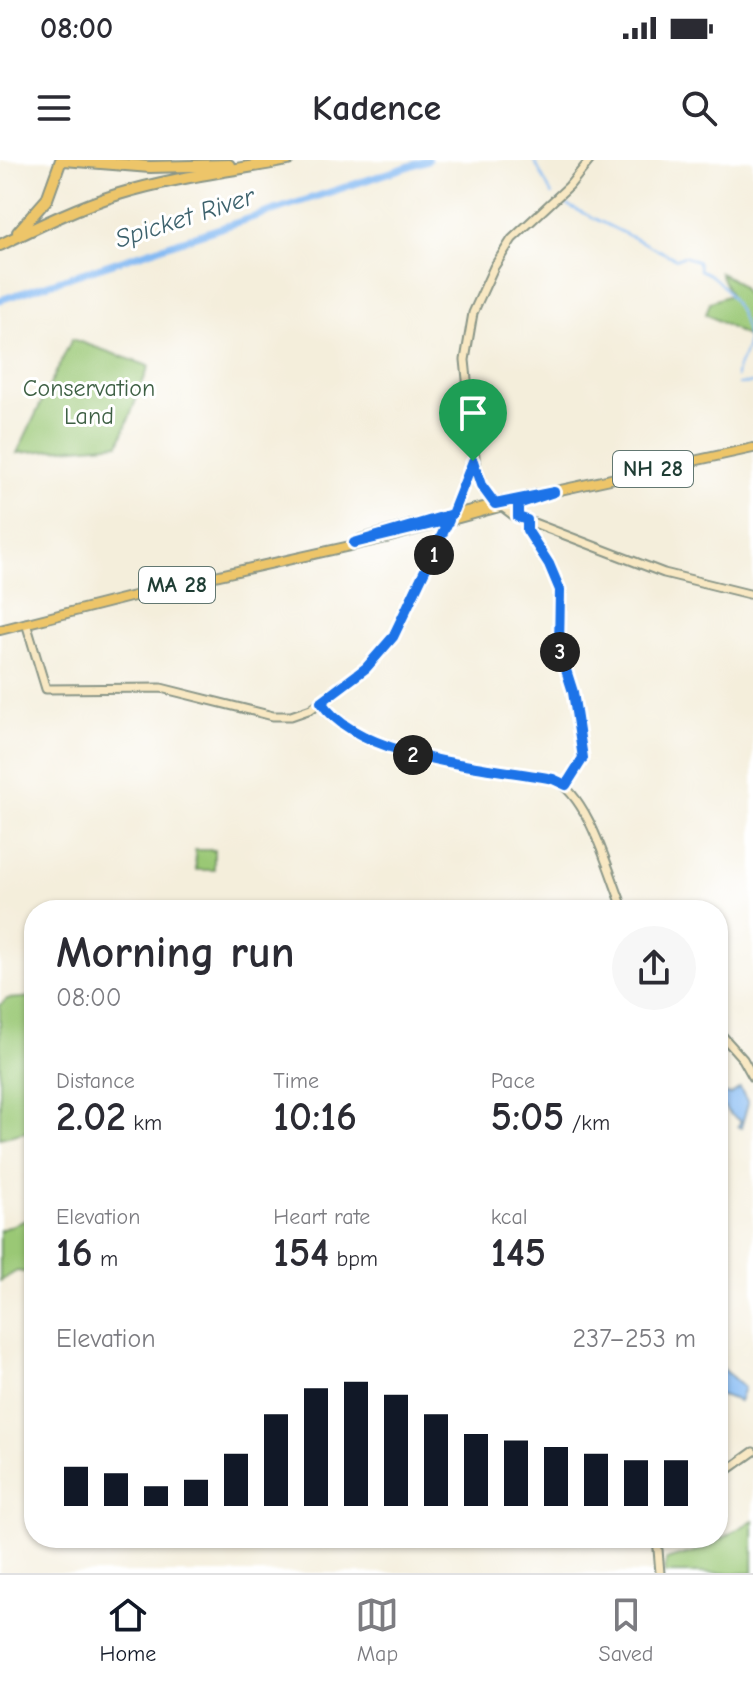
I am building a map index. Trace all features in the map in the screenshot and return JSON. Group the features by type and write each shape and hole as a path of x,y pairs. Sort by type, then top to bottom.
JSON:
{"highway":[{"path":"0,245 24,227 44,204 66,160 178,167 271,160"},
{"path":"0,245 62,215 118,194 178,179 288,160"}],"main road":[{"name":"NH 28","path":"328,550 554,492 753,448"},
{"name":"NH 28","path":"498,506 518,504 554,492"},
{"path":"518,504 522,519"},
{"name":"MA 28","path":"0,630 328,550"}],"street":[{"path":"590,160 569,186 512,239 477,302 465,360 473,461 481,485 498,506 522,519 664,573 753,595"},
{"path":"26,623 46,689 161,688 227,707 279,717 300,714 366,668 393,637 466,485 473,461"},
{"path":"466,485 481,485"},
{"path":"522,519 549,564 560,590 559,648 573,692 583,758 566,785"},
{"path":"321,702 338,720 404,753 553,779 566,785 583,811 620,900"},
{"path":"728,1042 753,1077"},
{"path":"728,1470 753,1452"},
{"path":"658,1548 660,1573"}],"green space":[{"path":"720,273 739,285 749,300 753,340 706,314 710,302 730,295"},
{"name":"Conservation Land","path":"72,339 149,366 119,444 17,453"},
{"path":"195,850 214,850 214,870 196,870"},
{"path":"24,998 24,1132 0,1138 0,1005 7,999"},
{"path":"24,1221 24,1272 17,1271 0,1281 0,1230"},
{"path":"753,1520 753,1573 665,1573 666,1560 707,1548 728,1548 728,1535"}],"water":[{"path":"740,1088 748,1103 741,1128 738,1126 741,1121 728,1112 730,1095"},
{"path":"728,1373 744,1388 739,1401 728,1397"}],"waterway":[{"name":"Spicket River","path":"0,300 428,160"},
{"path":"534,160 552,195"},
{"path":"559,201 677,259 684,256 698,262 700,270 725,289 743,320 747,346 736,377"},
{"path":"738,384 753,383"}],"route":[{"path":"473,461 481,485 495,504 554,492 518,504 517,510 518,517 527,520 527,530 549,564 560,590 559,648 573,692 583,758 579,770 566,785 553,779 404,753 344,724 321,702 376,659 393,637 449,520 386,538 354,543 452,514 469,480 473,461"}]}
